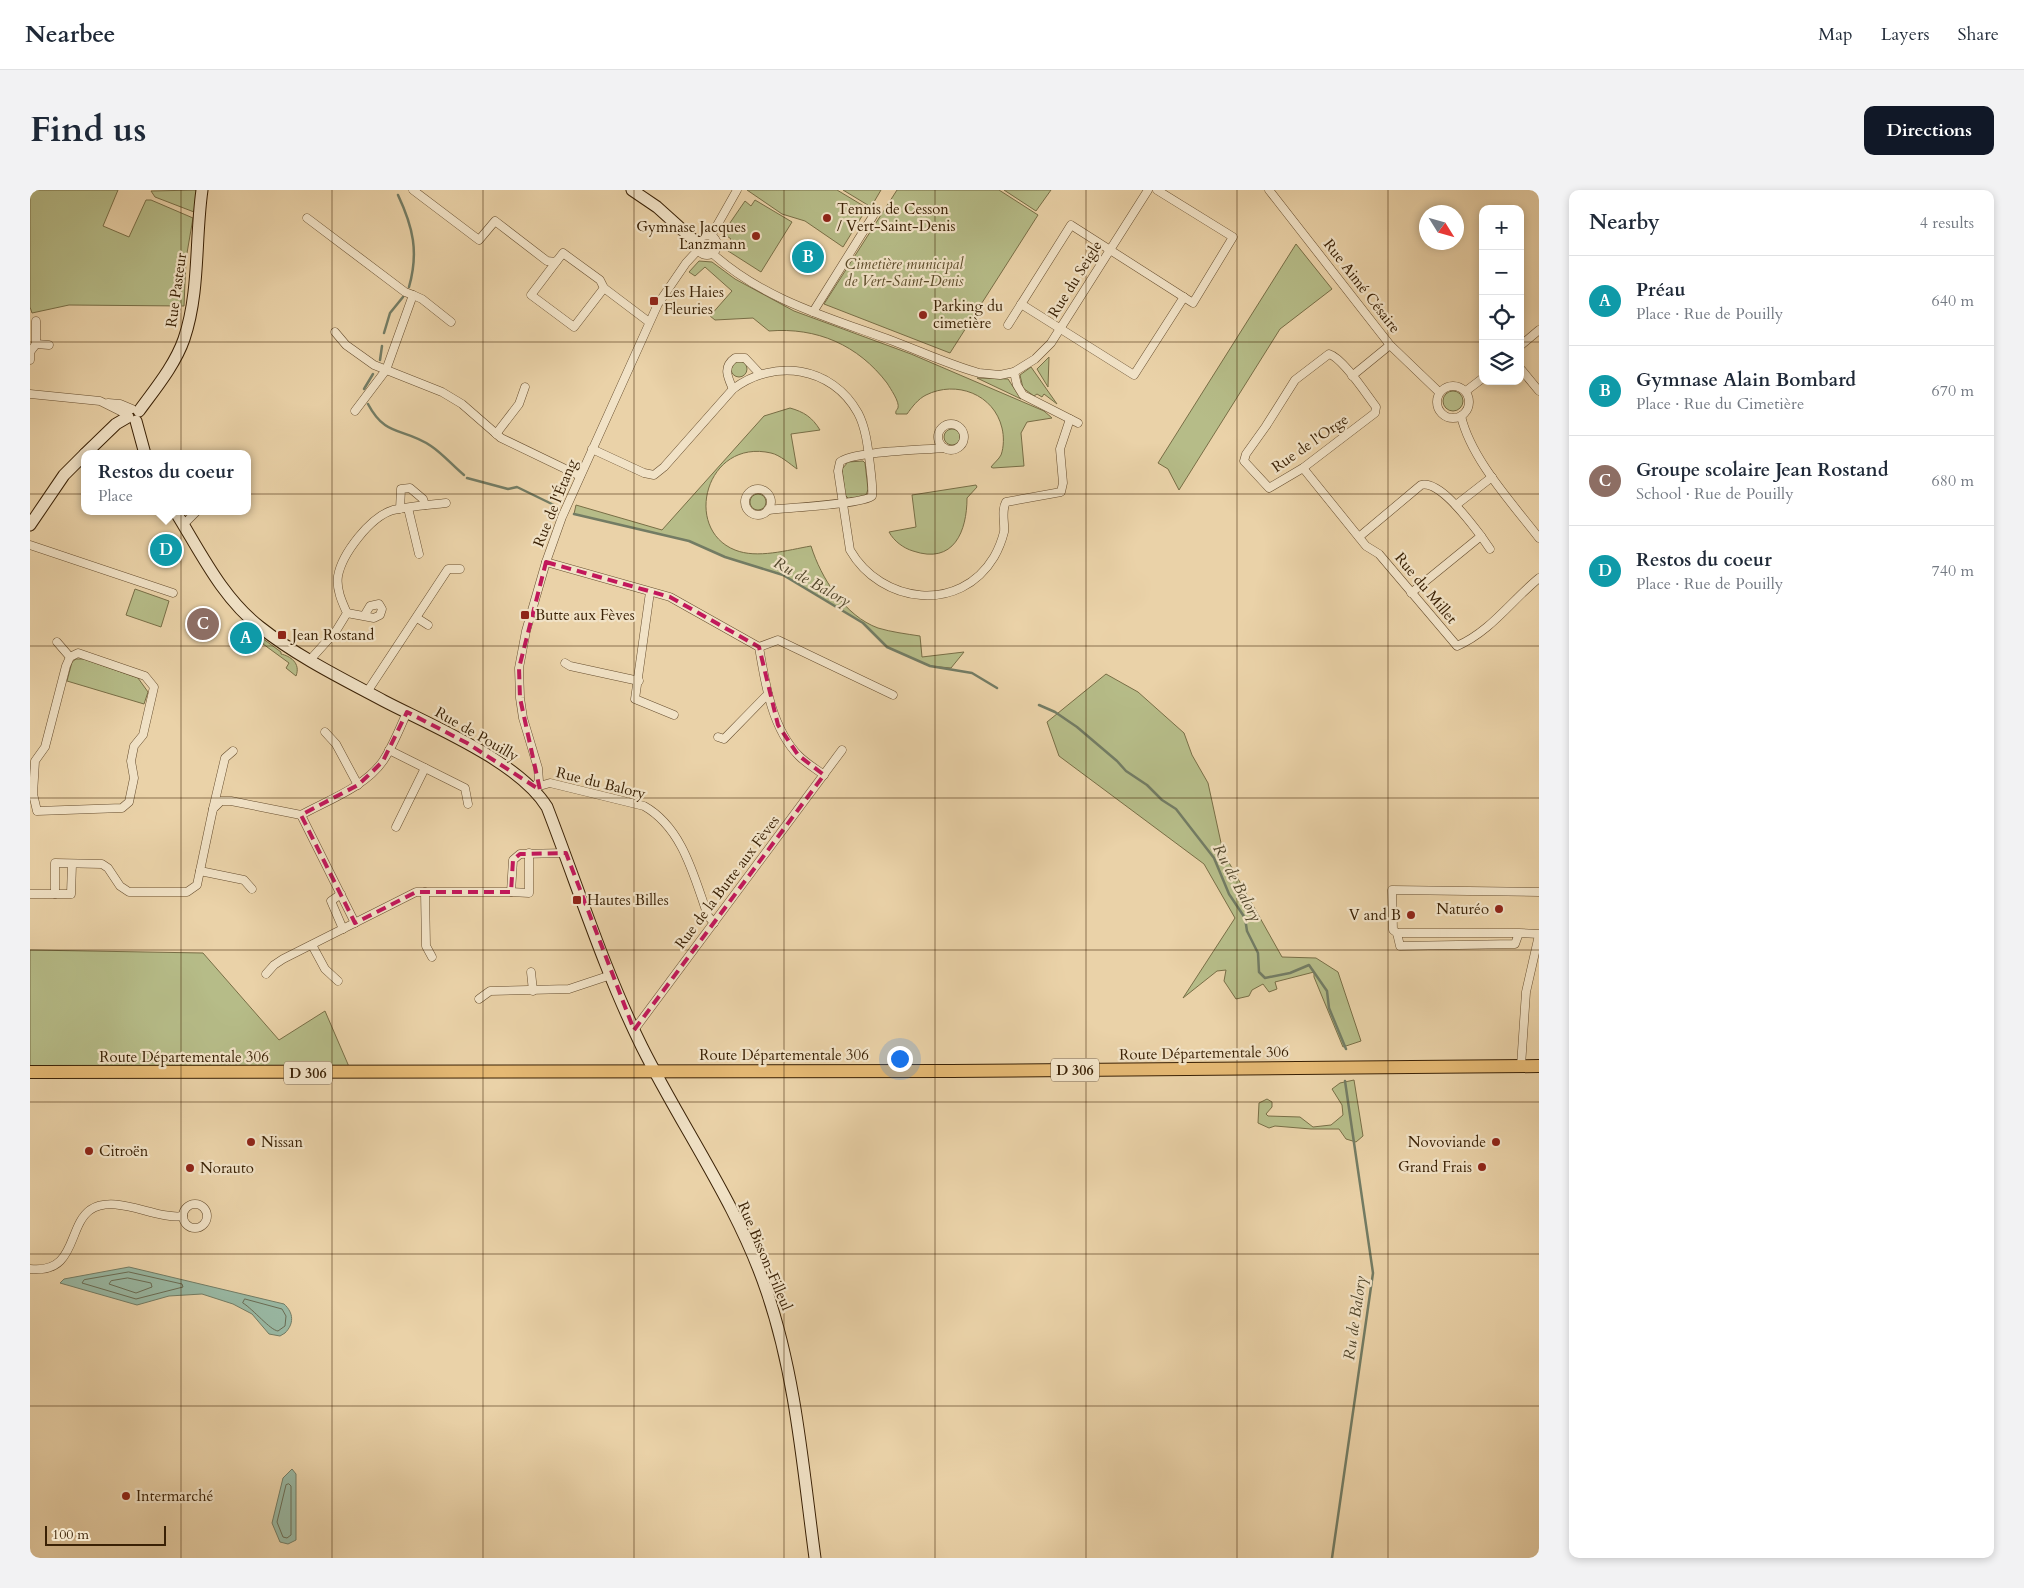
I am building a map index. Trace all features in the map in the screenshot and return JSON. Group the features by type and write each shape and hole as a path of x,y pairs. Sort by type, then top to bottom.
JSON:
{"main road":[{"name":"Route Départementale 306","path":"30,1072 951,1072 1539,1066"}],"street":[{"name":"Rue Pasteur","path":"89,450 114,426 133,415 171,365 184,338 194,292 202,190"},
{"path":"413,190 424,194 479,240 495,221 547,261 556,262"},
{"path":"711,236 737,190"},
{"name":"Rue du Seigle","path":"1014,372 1044,352 1148,190"},
{"path":"1008,325 1071,225 1193,303 1233,237 1157,190"},
{"name":"Rue Aimé Césaire","path":"1269,190 1390,345 1439,392"},
{"path":"638,192 707,256 713,254 717,248 717,242 711,236"},
{"path":"813,312 873,216"},
{"path":"307,218 405,292 422,299 451,322"},
{"path":"698,246 701,237 711,236"},
{"name":"Rue de l'Étang","path":"534,788 538,780 538,768 521,708 519,668 526,631 546,562 580,476 649,322 661,298 698,246"},
{"path":"604,288 574,327 531,295 564,253 600,280 604,288 649,322"},
{"path":"713,254 752,283 813,312 970,371 993,375 1014,372 1017,385 1023,395 1078,423"},
{"path":"356,412 386,370 412,295"},
{"path":"1022,304 1134,375 1184,297"},
{"path":"30,360 30,352 36,344 36,321"},
{"path":"1524,343 1539,330"},
{"path":"334,332 346,345 374,365 408,377 455,399 496,434 523,450 580,476"},
{"path":"36,344 50,345"},
{"path":"1352,376 1390,345"},
{"name":"Rue de l'Orge","path":"1329,354 1336,356 1352,376 1376,407 1375,413 1303,468 1269,488 1244,461 1246,454 1295,380 1329,354"},
{"path":"733,389 726,372 727,366 735,358 745,358 760,374"},
{"path":"592,449 644,474 654,474 664,467 733,389 760,374 787,369 799,370 827,380 837,387 858,414 869,454 872,496 867,500 768,510"},
{"path":"1524,373 1539,391"},
{"path":"1466,391 1479,381"},
{"path":"1452,385 1466,391 1469,402 1468,407 1461,416 1450,418 1441,413 1436,403 1439,392 1452,385"},
{"path":"496,434 519,404 525,387"},
{"path":"30,394 120,404 133,415 144,450"},
{"path":"1461,416 1474,445 1492,477 1539,538"},
{"path":"944,448 869,454 845,458 840,462 838,471 850,550 872,577 898,592 920,596 933,595 961,587 985,569 993,557 1004,532 1006,502 1061,492 1063,483 1060,449 1070,418"},
{"name":"Rue Pasteur","path":"30,525 64,475 81,458"},
{"name":"Rue du Millet","path":"1303,468 1366,546 1379,554 1457,646 1498,618 1518,595 1539,578"},
{"path":"1456,505 1492,477"},
{"path":"1359,537 1421,484 1431,485 1456,505 1490,548"},
{"path":"419,554 404,509 401,489 410,488 423,499 425,506"},
{"path":"347,613 340,598 338,577 348,552 371,524 391,511 446,503"},
{"name":"Rue de Pouilly","path":"177,515 224,589 259,626 309,661 467,743 534,788 547,807 611,974 634,1030 655,1071"},
{"path":"183,525 193,515"},
{"path":"1411,593 1481,536"},
{"path":"30,545 173,593"},
{"path":"546,562 670,597 758,647 768,694 778,725 798,755 824,775"},
{"path":"368,692 448,569 460,569"},
{"path":"650,592 635,699 674,715"},
{"path":"347,613 364,616"},
{"path":"309,661 336,631 347,613"},
{"path":"417,618 428,625"},
{"path":"758,647 778,640 892,695"},
{"path":"56,642 70,657"},
{"path":"78,654 145,676 154,687 143,735 134,746 131,762 134,778 129,802 122,808 37,811 33,794 34,755 45,747 70,657 78,654"},
{"path":"565,663 570,666 639,681"},
{"path":"718,737 724,738 768,694"},
{"path":"213,809 221,801 231,801 301,815 358,784 383,761 407,712"},
{"path":"325,732 336,744 358,784"},
{"path":"389,750 465,788 468,804"},
{"name":"Rue de la Butte aux Fèves","path":"634,1030 842,750"},
{"path":"56,894 56,863 102,864 108,868 120,886 129,892 187,892 197,885 226,758 233,751"},
{"path":"396,827 425,768"},
{"name":"Rue du Balory","path":"534,788 550,783 636,804 653,811 675,833 708,916 714,923"},
{"path":"301,815 355,923"},
{"path":"511,892 513,860 520,854 566,853"},
{"path":"266,974 274,965 416,892 529,893 529,854"},
{"path":"30,894 71,894 72,864"},
{"path":"200,871 244,880 252,888"},
{"path":"1519,932 1515,944 1400,946 1396,933 1392,930 1392,890 1539,892"},
{"path":"425,892 426,946 432,957"},
{"path":"342,894 331,901 343,929"},
{"path":"1396,933 1519,932 1539,934 1526,992 1521,1066"},
{"path":"1462,946 1459,940 1466,933"},
{"path":"312,945 325,968 338,981"},
{"path":"531,972 533,991"},
{"path":"479,998 490,991 569,989 611,974"},
{"name":"Rue Bisson-Filleul","path":"655,1071 717,1184 766,1290 780,1332 790,1384 815,1558"},
{"path":"30,1269 51,1266 62,1259 71,1248 80,1221 89,1211 100,1205 114,1204 173,1217 183,1216"}],"highlighted area":[{"path":"546,562 670,597 759,647 778,725 798,755 824,775 634,1030 566,853 520,854 513,860 511,892 416,892 355,923 301,815 358,785 373,771 383,761 407,712 467,743 540,790 520,698 519,668"}],"green space":[{"path":"30,190 118,190 103,226 129,237 146,200 151,200 193,218 186,259 184,306 69,305 32,313 30,307"},
{"path":"197,190 194,212 155,197 151,191"},
{"name":"Tennis de Cesson / Vert-Saint-Denis","path":"747,190 837,190 867,208 843,247 805,221 782,214"},
{"path":"843,190 881,190 871,207"},
{"name":"Cimetière municipal de Vert-Saint-Denis","path":"897,190 999,190 1038,215 950,353 824,304"},
{"path":"1004,190 1051,190 1036,211"},
{"name":"Gymnase Jacques Lanzmann","path":"755,200 792,222 761,272 725,249 731,239 723,233 745,201 751,206"},
{"path":"1296,244 1332,289 1280,329 1179,490 1168,469 1158,463"},
{"path":"699,261 712,262 735,279 794,311 911,354 1044,411 1052,418 1027,422 1021,433 1024,466 993,468 991,467 1002,452 1003,431 998,416 991,406 982,399 972,393 949,389 926,395 907,414 896,414 898,402 887,383 863,358 835,341 804,332 769,331 753,318 715,320 710,316 732,291 705,267 695,276 689,272"},
{"path":"1049,357 1048,387 1037,369"},
{"path":"739,361 745,363 747,369 745,375 739,377 733,375 731,369 733,363"},
{"path":"1031,367 1057,404 1044,394 1042,397 1037,394 1034,396 1023,388 1020,375"},
{"path":"977,378 1008,379 1021,399"},
{"path":"1453,391 1460,394 1463,401 1460,408 1453,411 1446,408 1443,401 1446,394"},
{"path":"790,408 807,416 820,430 791,434 797,469 771,453 749,452 730,459 717,472 709,488 706,506 709,524 719,539 735,550 744,553 773,553 811,546 828,583 855,615 878,628 920,636 922,657 964,652 951,668 930,666 887,647 863,623 783,575 725,557 689,541 574,514 576,505 662,530 764,416"},
{"path":"949,429 955,429 960,434 958,443 949,445 944,440 944,434"},
{"path":"863,461 865,463 868,489 866,496 849,499 845,495 842,469 848,462"},
{"path":"976,485 977,487 967,498 961,533 948,549 939,553 927,554 913,551 899,544 889,532 916,527 912,495"},
{"path":"758,494 766,502 758,510 750,502"},
{"path":"135,589 169,601 161,627 126,615"},
{"path":"247,627 281,652 281,654 288,656 294,661 297,667 296,676 286,668 289,663 263,644 262,639"},
{"path":"76,659 84,659 138,678 148,692 144,704 67,681 72,662"},
{"path":"1106,674 1138,692 1184,733 1192,755 1208,783 1223,852 1282,957 1316,958 1338,972 1361,1041 1343,1047 1314,977 1314,972 1275,982 1277,989 1269,992 1263,984 1252,990 1249,996 1236,999 1224,981 1226,970 1217,971 1183,998 1235,918 1204,864 1059,756 1047,722"},
{"path":"30,950 203,953 279,1040 325,1011 350,1069 30,1066"},
{"path":"1354,1080 1363,1136 1356,1142 1346,1139 1339,1129 1275,1126 1269,1128 1258,1123 1259,1103 1267,1099 1272,1102 1272,1107 1266,1114 1268,1116 1300,1117 1313,1127 1331,1125 1343,1115 1342,1105 1332,1089 1340,1083"}],"water":[{"path":"129,1267 284,1304 290,1311 292,1318 290,1326 280,1336 269,1334 252,1314 233,1304 202,1294 169,1296 137,1305 60,1283 64,1279"},
{"path":"292,1469 296,1474 296,1540 288,1544 280,1542 272,1523 283,1478"}],"waterway":[{"name":"Ru de Balory","path":"398,195 411,229 413,240 414,262 409,287"},
{"name":"Ru de Balory","path":"384,333 390,313 403,297"},
{"name":"Ru de Balory","path":"380,360 382,346"},
{"name":"Ru de Balory","path":"364,389 373,374"},
{"name":"Ru de Balory","path":"368,404 375,415 388,427 431,446 464,475"},
{"name":"Ru de Balory","path":"467,478 508,489 517,487 556,506"},
{"name":"Ru de Balory","path":"574,514 689,541 725,557 783,575 863,623 887,647 930,666 972,673 997,688"},
{"name":"Ru de Balory","path":"1039,705 1055,712 1077,727 1126,771 1147,785 1162,800 1176,809 1214,858 1229,894 1245,918 1247,931 1258,953 1259,972 1265,978 1290,973 1309,965 1327,991 1329,1008 1346,1049"},
{"name":"Ru de Balory","path":"1332,1558 1373,1273 1345,1081"}],"place":[{"name":"Tennis de Cesson / Vert-Saint-Denis","path":"827,218"},
{"name":"Gymnase Jacques Lanzmann","path":"756,236"},
{"name":"Gymnase Alain Bombard","path":"808,257"},
{"name":"Les Haies Fleuries","path":"654,301"},
{"name":"Parking du cimetière","path":"923,315"},
{"name":"Restos du coeur","path":"166,550"},
{"name":"Butte aux Fèves","path":"525,615"},
{"name":"Groupe scolaire Jean Rostand","path":"203,624"},
{"name":"Jean Rostand","path":"282,635"},
{"name":"Préau","path":"246,638"},
{"name":"Hautes Billes","path":"577,900"},
{"name":"Naturéo","path":"1499,909"},
{"name":"V and B","path":"1411,915"},
{"name":"Nissan","path":"251,1142"},
{"name":"Novoviande","path":"1496,1142"},
{"name":"Citroën","path":"89,1151"},
{"name":"Grand Frais","path":"1482,1167"},
{"name":"Norauto","path":"190,1168"},
{"name":"Intermarché","path":"126,1496"}]}
